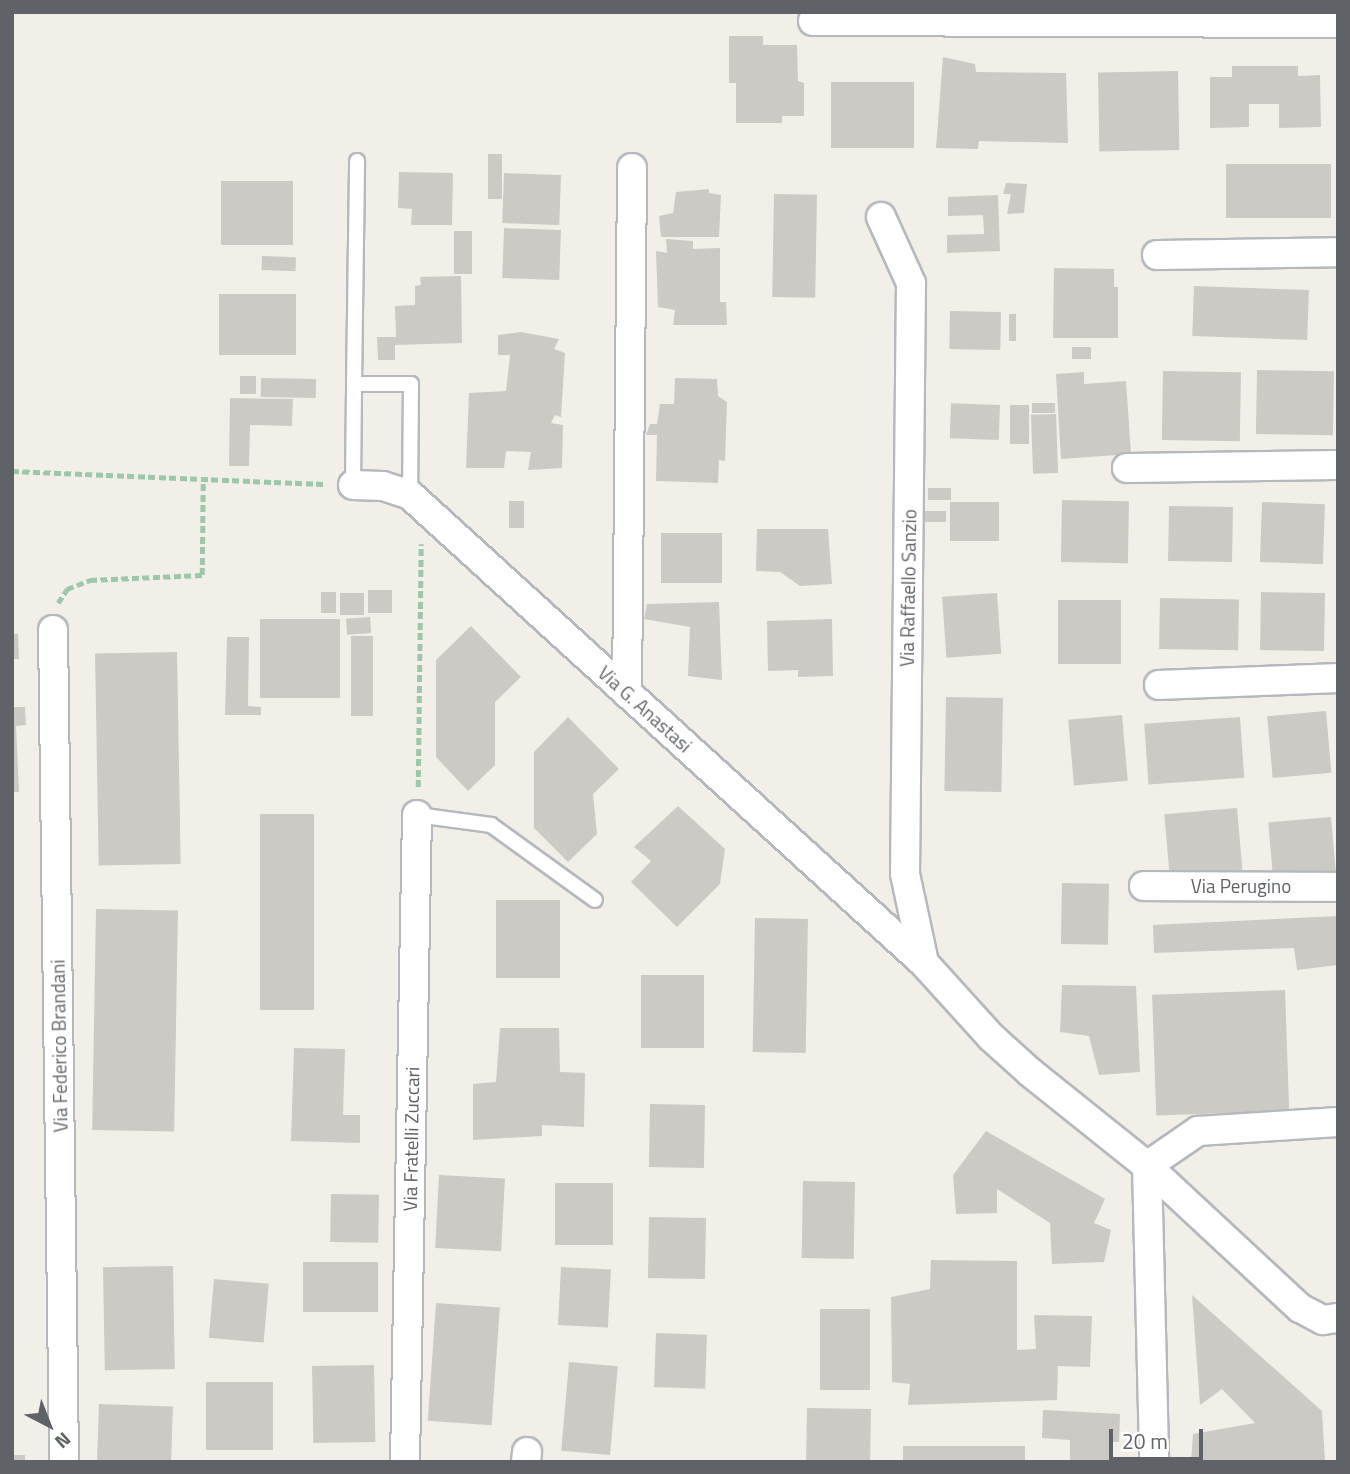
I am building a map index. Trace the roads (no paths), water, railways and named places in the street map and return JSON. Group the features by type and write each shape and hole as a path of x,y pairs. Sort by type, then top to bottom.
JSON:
{"street":[{"path":"813,21 1037,18 1338,23"},
{"path":"627,693 632,168"},
{"name":"Via Raffaello Sanzio","path":"881,217 911,283 905,874 924,963"},
{"path":"1157,255 1338,252"},
{"path":"1127,467 1338,465"},
{"name":"Via G. Anastasi","path":"353,485 383,486 416,500 924,963 991,1037 1031,1073 1147,1166 1300,1308 1323,1320 1338,1318"},
{"name":"Via Federico Brandani","path":"53,630 64,1462"},
{"path":"1159,685 1338,678"},
{"name":"Via Fratelli Zuccari","path":"405,1462 418,816"},
{"name":"Via Perugino","path":"1144,886 1338,887"},
{"path":"1154,1462 1147,1166 1198,1131 1338,1122"}],"lane":[{"path":"353,485 357,161"},
{"path":"354,384 411,384 416,500"},
{"path":"418,816 491,825 595,900"}]}
